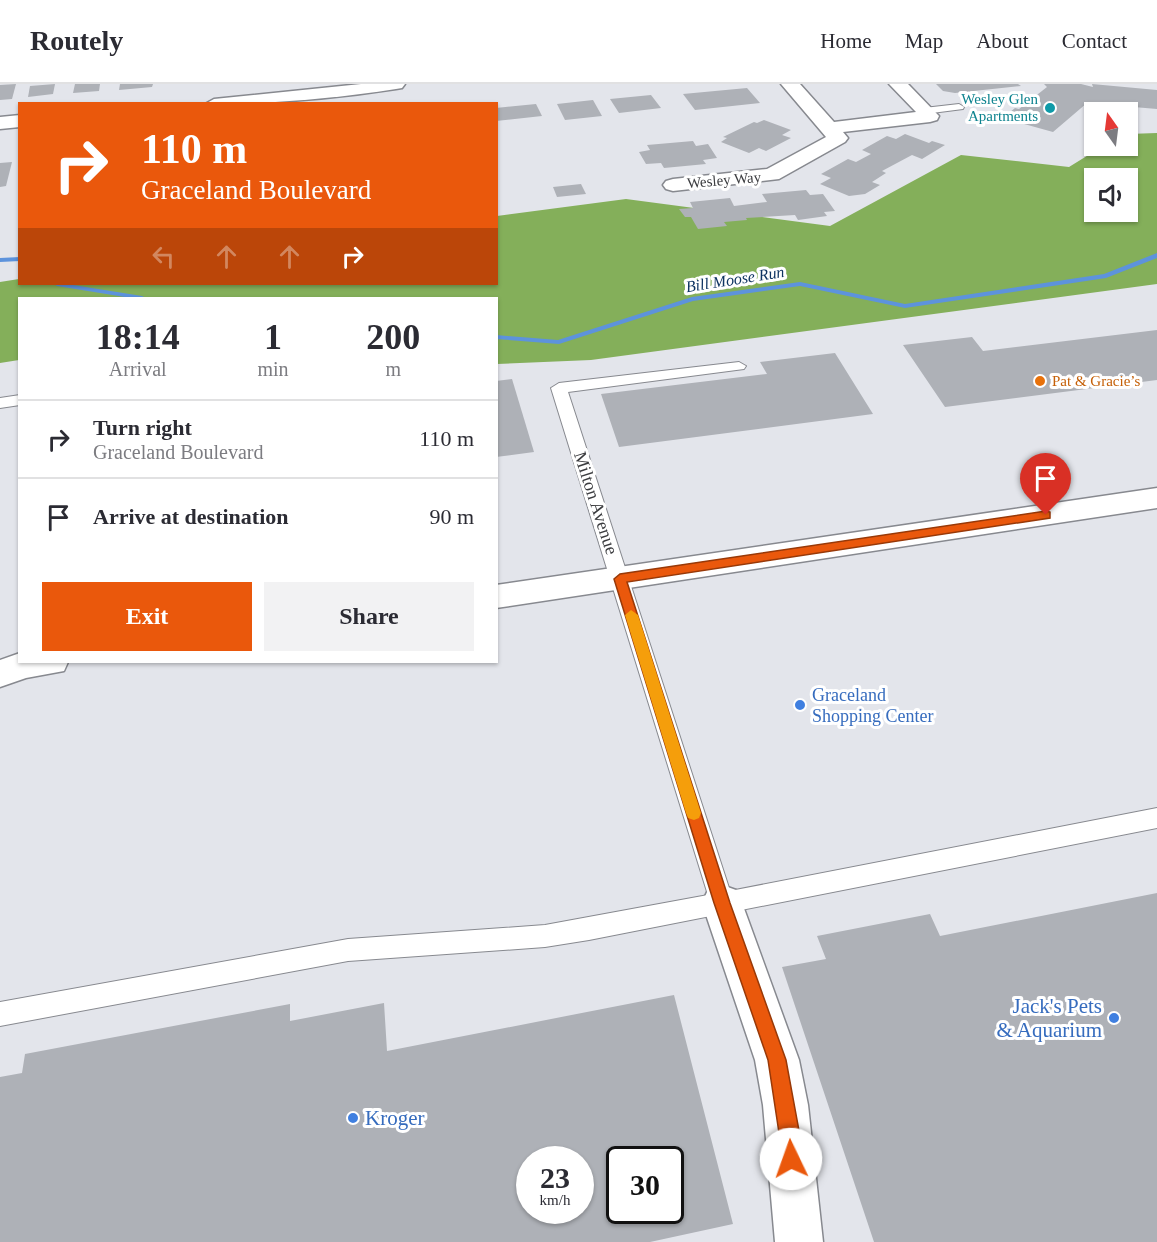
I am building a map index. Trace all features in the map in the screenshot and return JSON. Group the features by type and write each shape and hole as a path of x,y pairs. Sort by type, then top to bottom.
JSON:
{"street":[{"path":"235,102 351,91 396,84"},
{"path":"790,84 829,128 930,116 898,84"},
{"path":"0,123 18,121"},
{"name":"Wesley Way","path":"673,185 772,175 838,138 829,128"},
{"path":"498,597 1157,498"},
{"path":"0,674 23,665 42,663"},
{"name":"Milton Avenue","path":"722,903 777,1060 790,1136 792,1206 799,1242"}],"lane":[{"path":"924,111 959,107"},
{"name":"Milton Avenue","path":"722,903 560,388 739,366"},
{"path":"0,403 18,400"},
{"path":"0,1014 348,950 545,936 1157,818"}],"green space":[{"path":"1157,133 1157,284 591,360 498,364 498,297 18,297 18,360 0,363 0,282 18,279 18,285 498,285 498,216 626,199 830,226 961,155 1069,167 1087,156 1138,156 1138,134"}],"building":[{"path":"16,84 12,99 0,100 0,85"},
{"path":"55,84 53,94 28,97 30,86"},
{"path":"75,84 100,84 99,91 73,93"},
{"path":"120,84 153,84 152,87 119,90"},
{"name":"Wesley Glen Apartments","path":"936,84 1018,84 1021,86 955,93 943,91"},
{"name":"Wesley Glen Apartments","path":"1044,84 1081,84 1093,87 1092,84 1157,90 1157,109 1138,107 1138,102 1084,102 1084,106 1053,132 1003,118 1015,108 1019,109 1047,87"},
{"path":"747,88 760,103 695,110 683,94"},
{"path":"651,95 661,108 619,113 610,99"},
{"path":"593,100 602,116 565,120 557,104"},
{"path":"536,104 542,116 498,121 498,108"},
{"path":"764,120 791,130 782,135 791,138 766,151 759,148 749,153 721,142 727,138 723,137 754,122"},
{"path":"905,134 929,143 932,141 945,145 922,159 912,155 882,171 886,173 872,182 880,185 865,194 849,196 820,184 831,178 821,174 848,159 856,162 871,154 862,150 887,136 896,139"},
{"path":"693,141 696,146 708,144 717,158 703,160 706,164 664,168 661,163 646,164 639,152 650,150 647,145"},
{"path":"12,162 6,186 0,187 0,163"},
{"path":"581,184 586,194 557,197 553,187"},
{"path":"806,190 810,195 823,194 835,211 824,212 827,216 798,220 795,215 746,218 747,220 724,222 727,226 698,229 691,217 685,217 679,209 693,208 690,202 730,198 734,206 767,202 762,194"},
{"path":"1157,330 1157,380 945,407 903,345 972,337 983,351"},
{"path":"835,353 873,414 619,447 601,394 767,374 760,362"},
{"path":"512,379 534,452 498,457 498,381"},
{"path":"1157,893 1157,1242 874,1242 782,967 826,959 817,936 930,914 940,936"},
{"name":"Kroger","path":"674,995 733,1224 650,1242 0,1242 0,1077 22,1073 25,1054 290,1004 290,1021 384,1003 387,1051"}],"waterway":[{"name":"Bill Moose Run","path":"498,337 559,342 692,299 800,284 905,306 1106,276 1157,255"},
{"name":"Bill Moose Run","path":"0,260 18,259"},
{"name":"Bill Moose Run","path":"63,285 136,297"}],"slow traffic":[{"path":"631,615 694,813"}],"place":[{"name":"Wesley Glen Apartments","path":"1050,108"},
{"name":"Pat & Gracie’s","path":"1040,381"},
{"name":"Graceland Shopping Center","path":"800,705"},
{"name":"Jack's Pets & Aquarium","path":"1114,1018"},
{"name":"Kroger","path":"353,1118"}],"route":[{"path":"791,1159 790,1136 777,1060 722,903 620,579 1046,515"}]}
